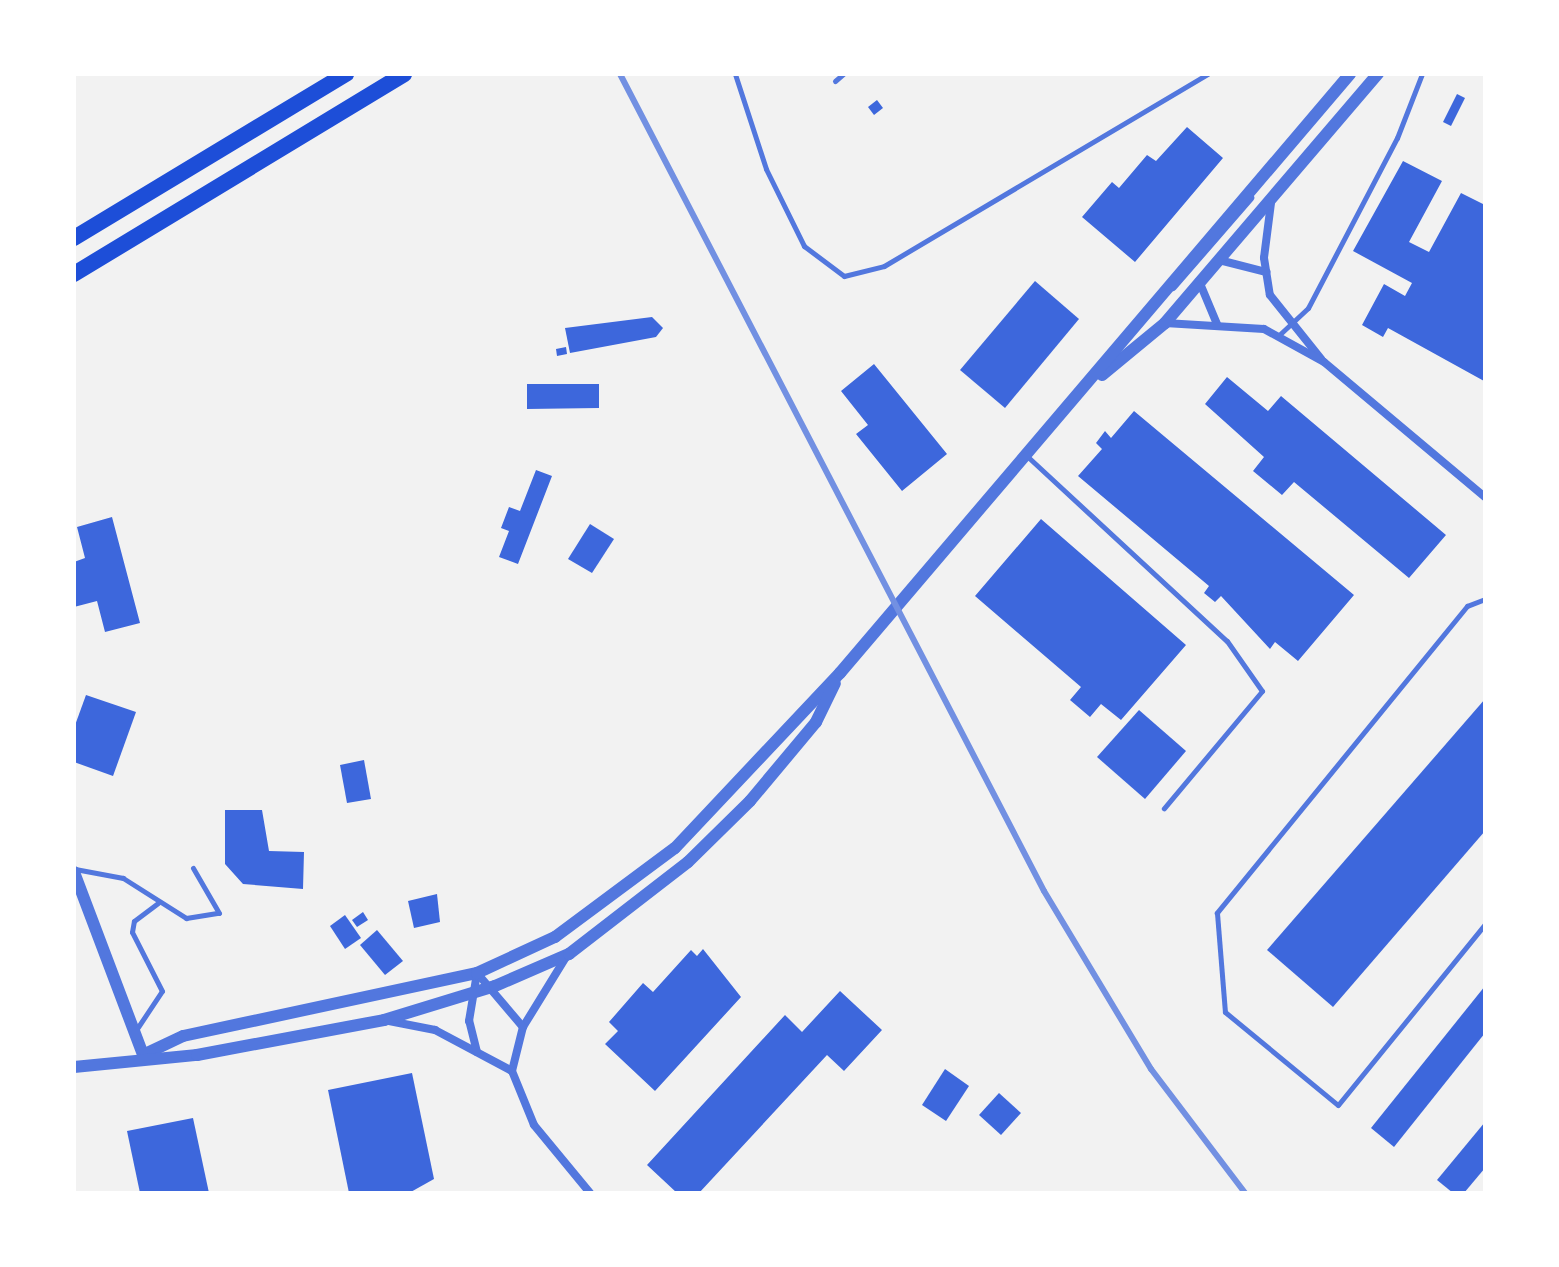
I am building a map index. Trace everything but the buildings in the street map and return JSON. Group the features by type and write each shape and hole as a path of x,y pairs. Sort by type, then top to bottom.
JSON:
{"highway":[{"path":"74,238 346,74"},
{"path":"74,274 404,74"}],"street":[{"path":"143,1055 183,1036 477,973 555,937 675,848 840,673 1091,385 1159,294 1350,74"},
{"path":"1091,385 1165,323 1271,203 1378,74"},
{"path":"1159,294 1199,264 1239,218 1264,173"},
{"path":"1271,203 1266,272 1270,295 1324,362 1485,497"},
{"path":"1199,264 1219,260 1266,272"},
{"path":"1199,264 1199,283 1217,324"},
{"path":"1165,323 1217,324 1277,337 1324,362"},
{"path":"74,1067 143,1055 197,1055 384,1020 495,986 569,954 688,862 750,801 816,722 840,673"},
{"path":"74,871 138,1027 143,1055"},
{"path":"569,954 523,1027 512,1071 534,1125 590,1193"},
{"path":"477,973 495,986 523,1027"},
{"path":"477,973 469,1021 477,1052"},
{"path":"384,1020 435,1030 512,1071"}],"lane":[{"path":"735,74 766,169 804,246 844,276 884,266 1208,74"},
{"path":"835,81 843,74"},
{"path":"1277,337 1308,308 1397,138 1422,74"},
{"path":"1028,457 1227,641 1262,691 1164,808"},
{"path":"1485,599 1467,606 1217,913 1225,1012 1338,1105 1485,924"},
{"path":"74,871 123,878 186,918 219,913 193,868"},
{"path":"138,1027 162,991 132,932 134,921 158,903"}],"railway":[{"path":"620,74 1044,891 1151,1069 1245,1193"}]}
